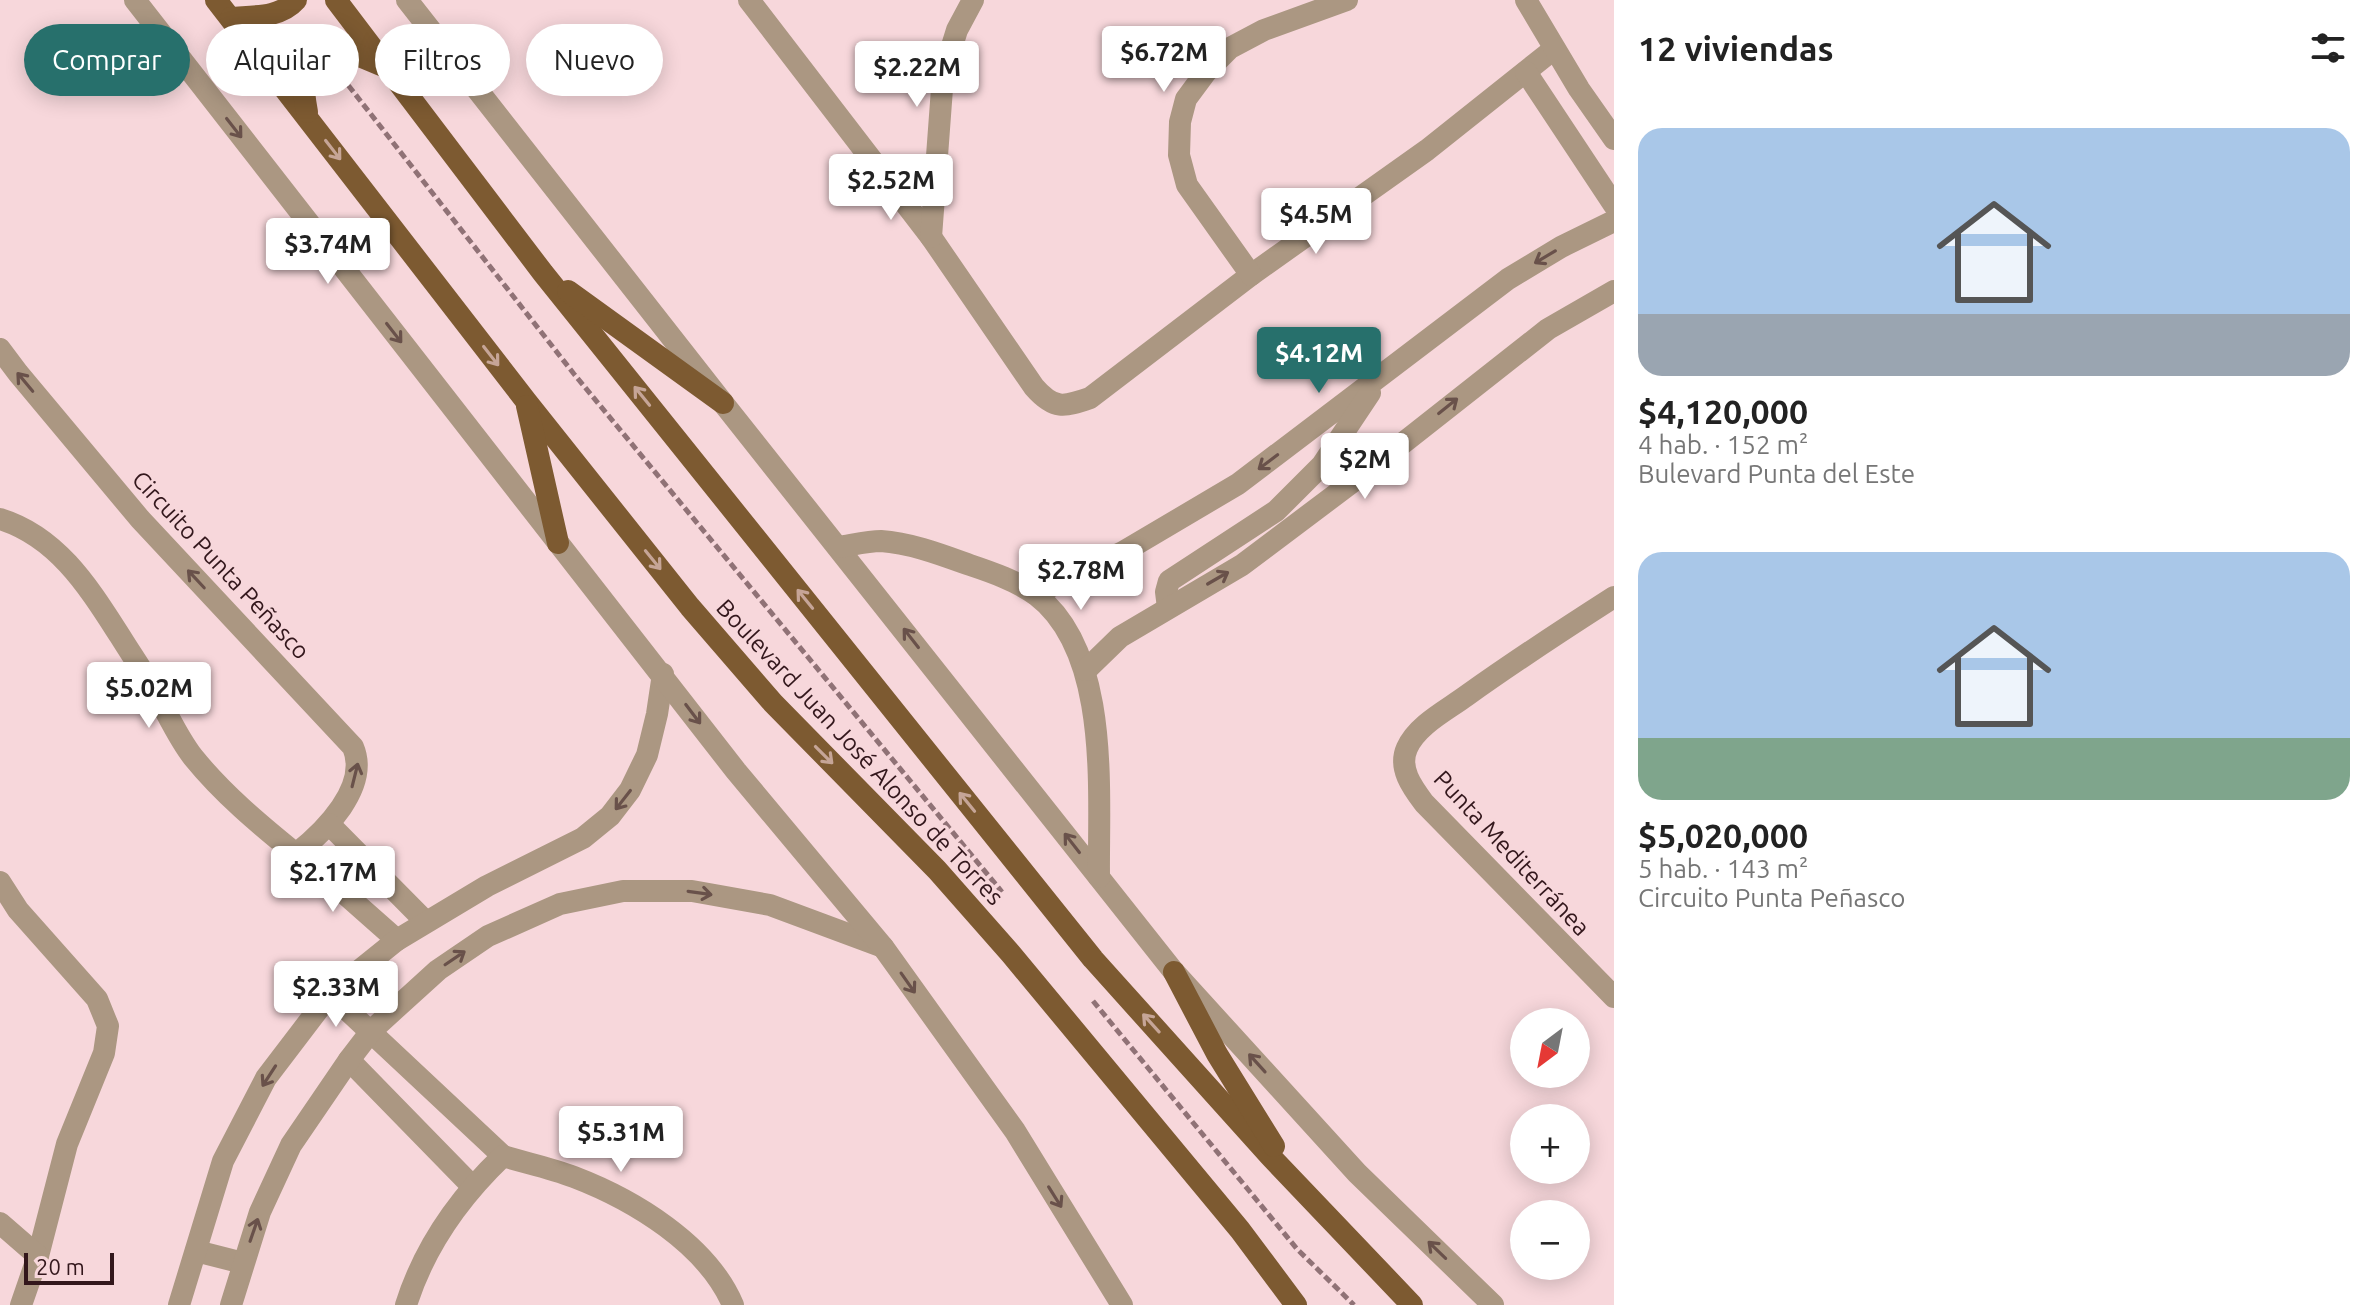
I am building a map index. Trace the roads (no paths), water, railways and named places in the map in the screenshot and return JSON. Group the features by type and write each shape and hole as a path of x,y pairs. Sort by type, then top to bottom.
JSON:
{"main road":[{"name":"Boulevard Juan José Alonso de Torres","path":"216,0 526,401 690,607 773,703 937,870 1011,954 1240,1230 1296,1305"},
{"path":"231,18 264,16 288,9 296,0"},
{"name":"Boulevard Juan José Alonso de Torres","path":"336,0 375,51"},
{"path":"308,118 303,76 307,61 318,47 343,49 375,63"},
{"name":"Boulevard Juan José Alonso de Torres","path":"410,96 543,273 1093,959 1270,1156 1412,1305"},
{"path":"543,273 723,403"},
{"path":"526,401 558,543"},
{"path":"1174,972 1217,1054 1298,1184"}],"street":[{"path":"135,0 736,771 883,947 1015,1131 1122,1305"},
{"path":"407,0 1174,972 1357,1173 1493,1305"},
{"path":"749,0 931,237 1034,387 1050,403 1057,405 1090,398 1251,275 1427,150 1554,49"},
{"path":"931,237 943,75 957,30 973,0"},
{"path":"1251,275 1187,185 1179,155 1180,122 1186,99 1206,72 1230,48 1264,30 1347,0"},
{"path":"1526,0 1554,49 1614,139"},
{"path":"1526,72 1614,205"},
{"path":"1035,594 1123,552 1238,484 1508,279 1561,247 1614,221"},
{"path":"1086,670 1120,637 1242,565 1548,329 1614,291"},
{"name":"Circuito Punta Peñasco","path":"0,349 140,519 353,747 358,759 357,776 329,824 296,854"},
{"path":"1168,608 1166,592 1169,581 1276,511 1322,465 1380,378"},
{"path":"0,519 12,522 48,543 85,581 193,756 235,804 397,940"},
{"path":"839,547 880,541 933,552 996,574 1035,594 1055,613 1086,670 1098,755 1099,877"},
{"name":"Punta Mediterránea","path":"1614,597 1536,646 1433,719 1414,736 1404,761 1406,775 1424,803 1614,997"},
{"path":"179,1305 223,1161 266,1078 330,994 425,921 583,838 610,816 630,790 647,755 663,674"},
{"path":"329,824 425,921"},
{"path":"0,882 18,910 97,999 108,1026 104,1053 67,1144 38,1256 21,1305"},
{"path":"231,1305 260,1212 291,1145 349,1060 372,1030 438,970 488,936 560,904 623,891 692,891 770,905 883,947"},
{"path":"330,994 372,1030 503,1156 574,1177 649,1214 675,1232 708,1265 733,1305"},
{"path":"349,1060 472,1186"},
{"path":"406,1305 427,1254 472,1186 503,1156"},
{"path":"0,1223 38,1256"},
{"path":"196,1251 243,1263"}]}
